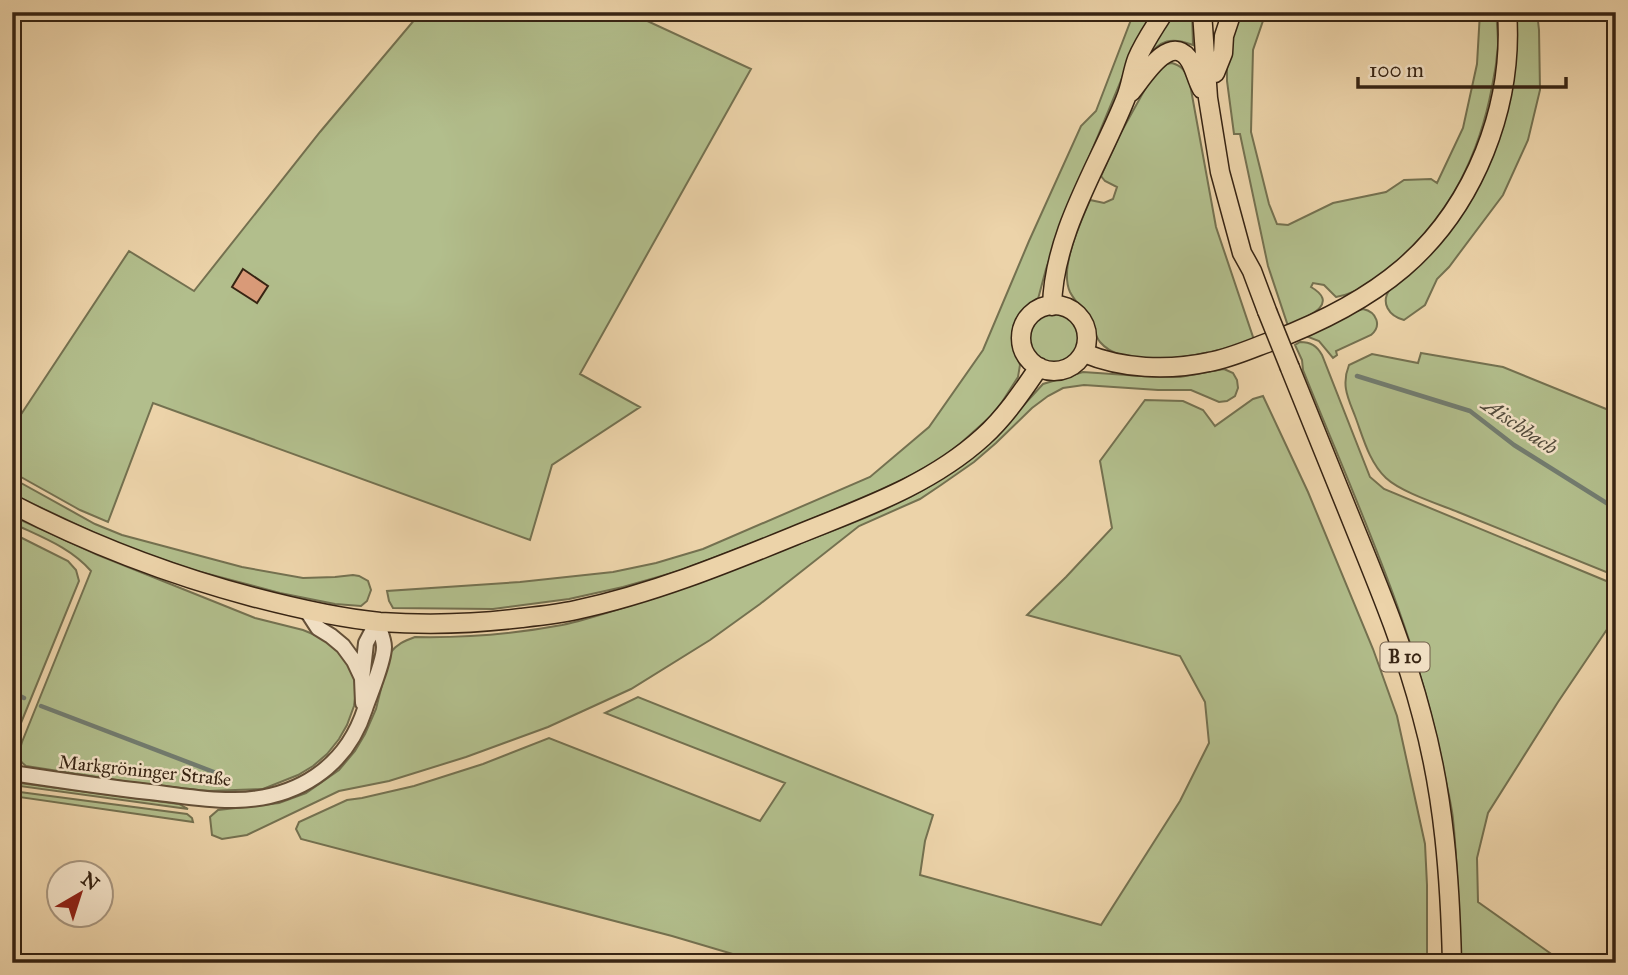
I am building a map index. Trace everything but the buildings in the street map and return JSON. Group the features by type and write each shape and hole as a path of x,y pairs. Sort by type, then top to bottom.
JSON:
{"main road":[{"path":"1052,306 1054,276 1061,248 1126,97 1142,47 1164,12"},
{"name":"B 10","path":"1202,12 1208,98 1220,172 1242,253 1252,271 1387,608 1422,717 1443,818 1452,963"},
{"name":"B 10","path":"1212,12 1215,73 1226,147 1251,253 1252,271"},
{"path":"1215,73 1223,53 1224,36 1232,12"},
{"path":"1084,353 1116,363 1159,368 1210,362 1270,342 1329,315 1368,294 1404,267 1436,234 1453,210 1485,152 1503,90 1507,58 1507,12"},
{"path":"1126,97 1158,58 1174,51 1182,52 1188,57 1208,98"},
{"path":"1052,306 1067,308 1074,312 1083,324 1087,338 1084,353 1072,366 1064,369 1056,371 1039,367 1027,356 1021,340 1022,331 1036,311 1052,306"},
{"path":"12,505 131,558 221,589 307,611 377,622 430,624 499,621 575,611 621,599 746,556 889,498 929,477 959,457 988,432 1039,367"}],"street":[{"path":"307,611 318,628 343,646 362,679"},
{"name":"Markgröninger Straße","path":"363,715 362,679 366,643 377,622"},
{"name":"Markgröninger Straße","path":"12,773 206,799 233,800 275,796 302,785 333,763 346,747 363,715 384,647 377,622"}],"green space":[{"path":"421,12 628,12 751,69 580,374 640,407 552,465 530,540 153,403 108,522 80,510 12,472 12,428 129,251 194,291 320,132"},
{"path":"1134,12 1155,12 1132,54 1063,220 1038,299 1018,320 1014,335 1020,365 1018,377 990,417 962,442 939,460 878,491 679,571 569,599 493,609 393,608 387,591 520,582 613,572 656,563 703,549 870,477 929,427 983,350 1081,126 1096,111"},
{"path":"1171,12 1192,12 1193,45 1179,41 1167,42 1156,47 1146,59 1147,53"},
{"path":"1238,12 1266,12 1253,50 1251,132 1269,204 1277,224 1288,225 1333,203 1386,192 1404,180 1431,179 1437,183 1463,128 1477,64 1480,12 1496,12 1498,50 1486,112 1471,159 1448,202 1418,241 1400,259 1362,287 1336,297 1324,285 1313,283 1311,287 1320,294 1322,305 1310,315 1288,326 1268,266 1240,134 1234,134 1227,81 1227,58"},
{"path":"1512,12 1537,12 1540,90 1528,140 1503,195 1437,279 1425,305 1404,320 1390,312 1386,304 1387,294 1422,261 1471,197"},
{"path":"1172,63 1182,69 1190,84 1216,227 1254,340 1197,355 1152,359 1131,357 1113,352 1100,342 1091,321 1070,292 1067,271 1072,246 1090,200 1104,203 1113,199 1117,187 1101,176 1119,136 1154,73 1162,65"},
{"path":"1363,309 1375,316 1376,328 1371,335 1336,351 1337,355 1333,358 1319,341 1303,335 1357,311"},
{"path":"1054,313 1071,321 1079,338 1071,355 1054,363 1037,355 1029,338 1037,321"},
{"path":"1300,342 1313,345 1322,355 1370,477 1384,489 1616,585 1616,616 1488,813 1477,858 1478,902 1564,963 1460,963 1453,819 1431,716 1401,615 1303,370 1295,345"},
{"path":"1421,353 1503,367 1616,413 1616,576 1420,497 1393,483 1380,472 1367,449 1348,397 1346,379 1349,365 1372,354 1418,363"},
{"path":"1224,369 1233,373 1238,388 1235,396 1219,402 1191,390 1084,385 1063,388 1032,408 974,462 941,485 920,499 859,526 710,640 631,689 548,727 466,757 389,781 339,791 247,835 222,839 212,835 210,817 218,810 279,803 306,793 339,770 355,751 376,709 390,653 404,641 415,637 507,633 576,622 681,588 843,527 902,501 953,471 994,436 1043,384 1083,372 1180,377"},
{"path":"1263,396 1308,492 1373,649 1397,716 1425,844 1427,963 763,963 672,936 301,839 296,829 299,822 347,800 414,786 483,764 549,738 760,821 785,783 605,713 638,697 933,815 925,841 920,875 1101,925 1180,801 1209,743 1205,702 1180,656 1027,615 1112,528 1100,461 1145,400 1183,401 1203,410 1215,426 1253,399"},
{"path":"12,478 95,524 122,535 242,567 303,578 359,576 368,581 371,590 367,601 361,606 335,604 280,593 193,570 120,545 12,494"},
{"path":"12,516 98,555 255,618 303,630 338,649 354,674 356,691 354,706 339,739 313,766 263,789 207,791 26,766 19,753 22,742 91,571 74,555 12,523"},
{"path":"12,533 68,561 76,570 79,581 12,745"},
{"path":"12,782 179,804 188,809 12,785"},
{"path":"12,791 187,814 193,822 12,796"}],"waterway":[{"name":"Aischbach","path":"1357,376 1470,411 1514,445 1616,509"},
{"path":"12,692 24,698"},
{"path":"41,706 219,774"}]}
